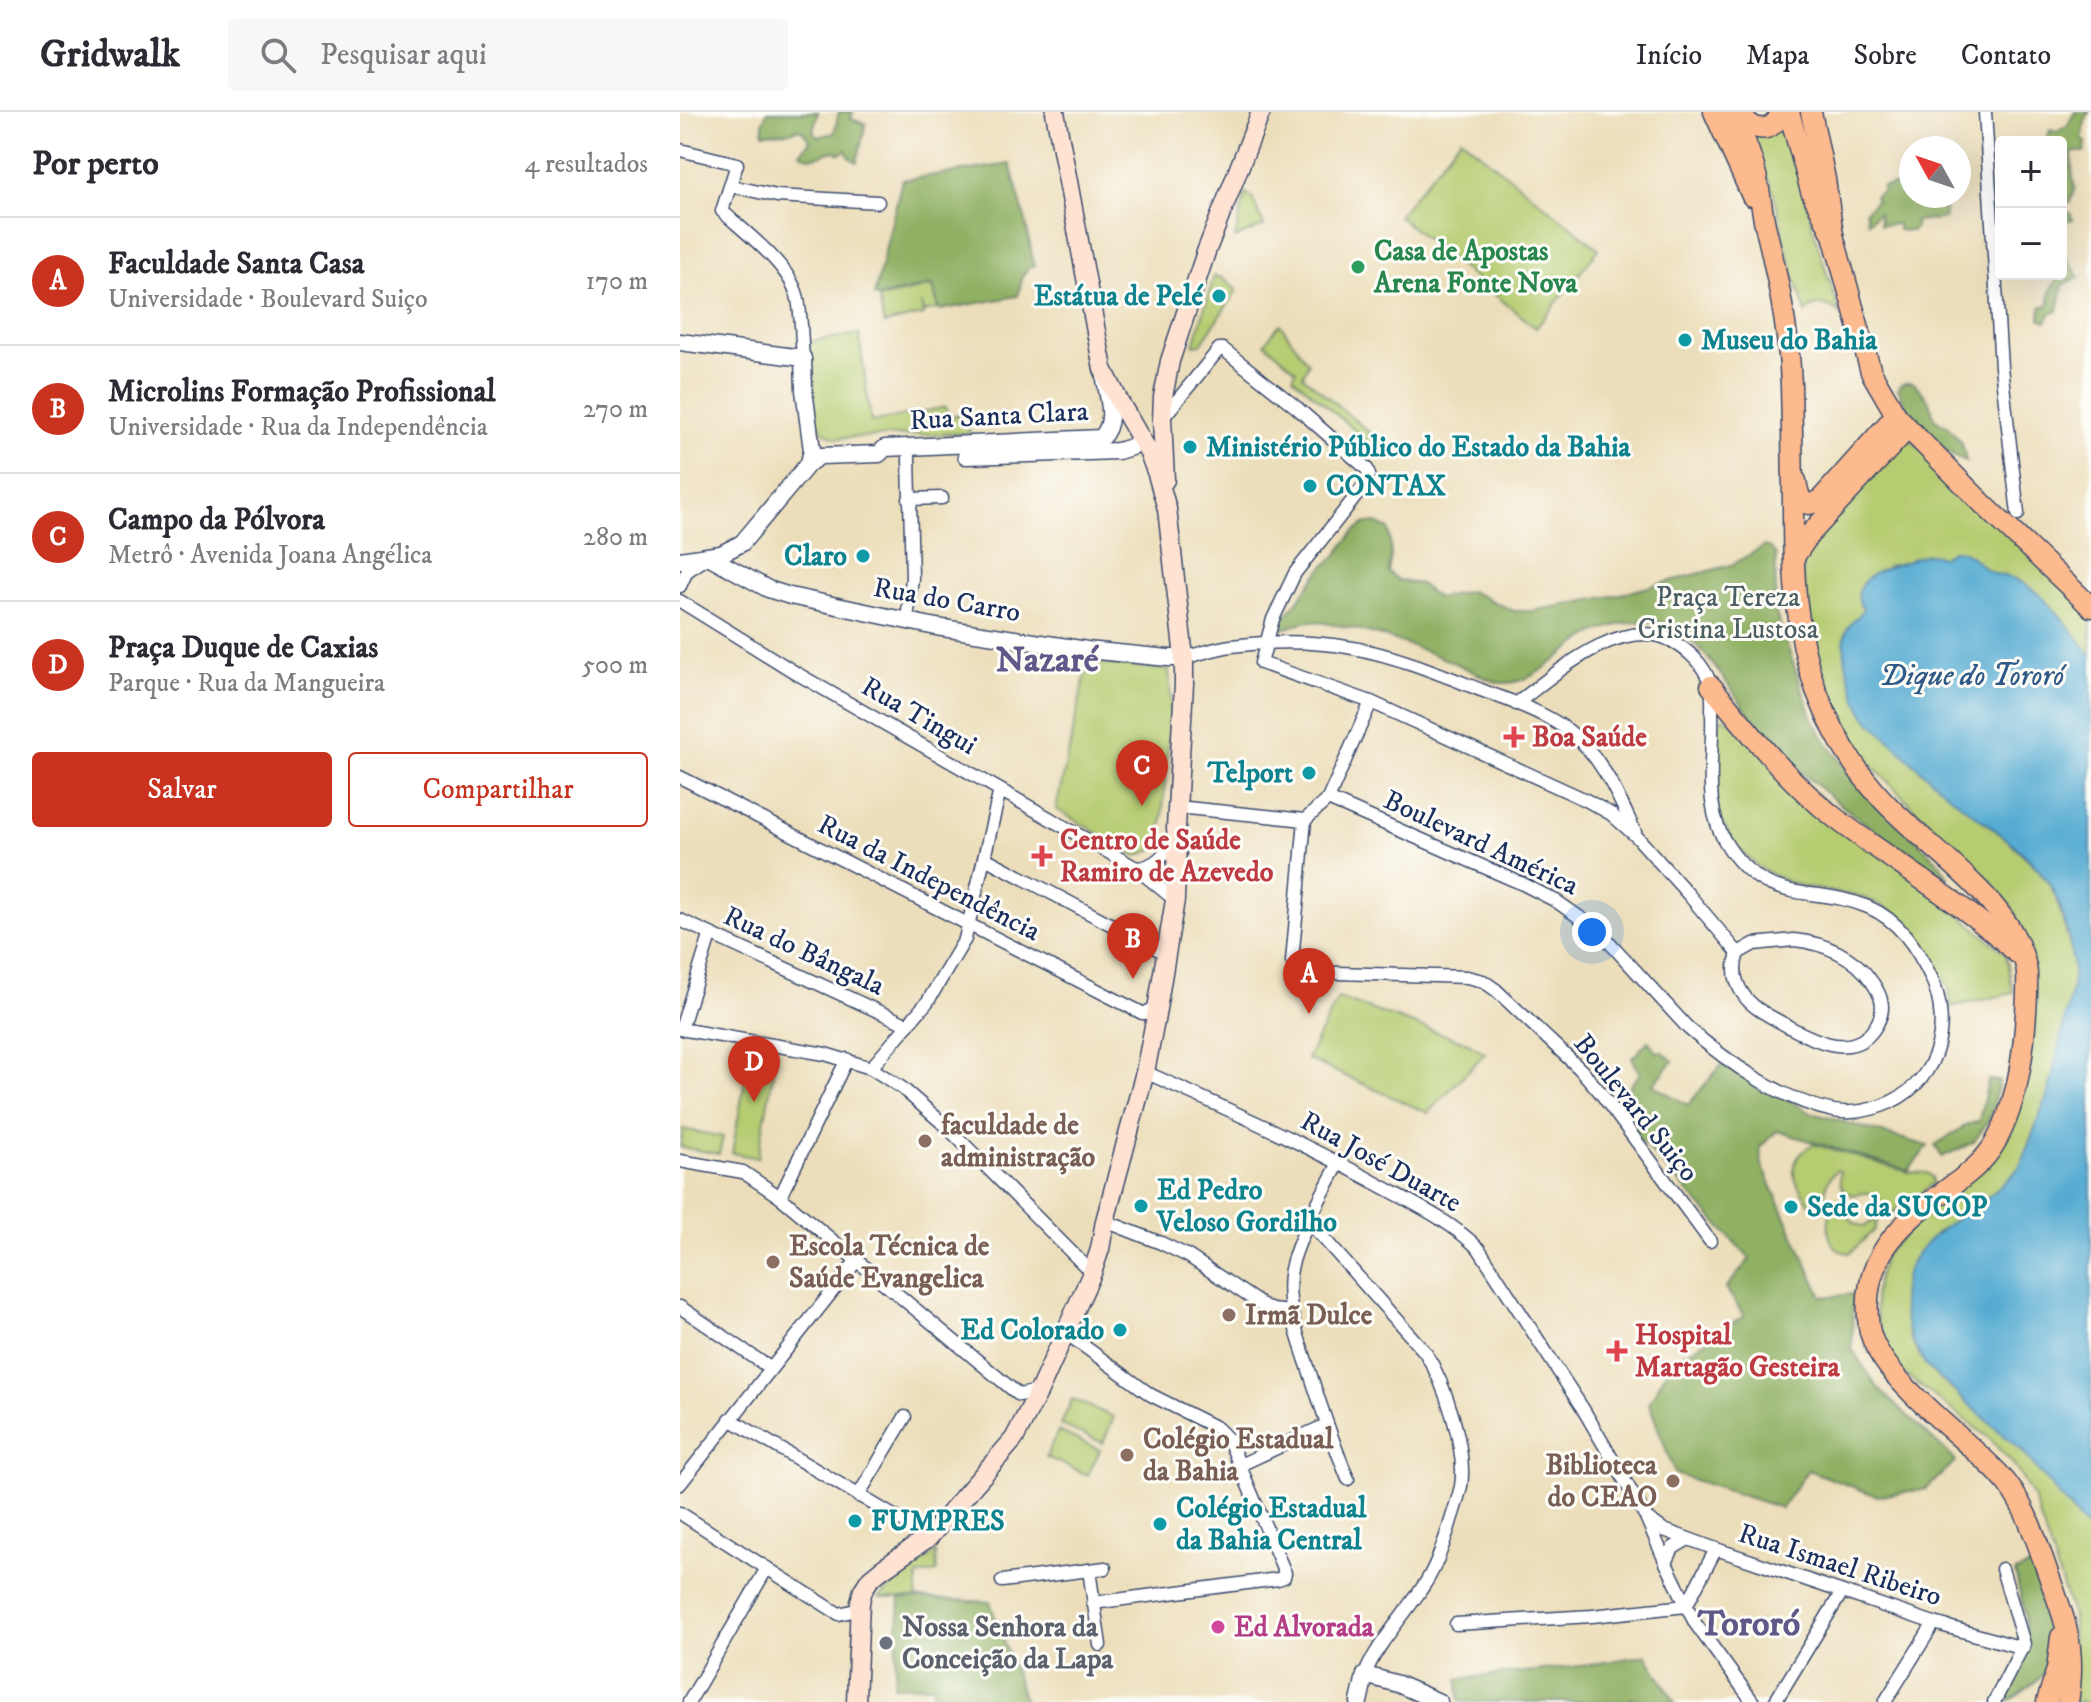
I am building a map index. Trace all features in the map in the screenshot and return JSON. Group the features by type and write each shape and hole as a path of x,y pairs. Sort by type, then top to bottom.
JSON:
{"main road":[{"path":"1055,112 1103,369 1157,474 1167,509"},
{"path":"856,1702 863,1590 881,1570 929,1537 1014,1439 1066,1333 1100,1249 1145,1072 1175,900 1184,658 1167,509 1162,419 1165,380 1179,330 1222,209 1261,112"},
{"path":"1714,112 1764,220"},
{"path":"1733,112 1755,170 1788,338 1795,597 1801,639 1816,688 1839,740 1857,768 1880,797 1991,902 2011,929 2027,969 2022,1049 2010,1107 1995,1143 1976,1167 1917,1212 1890,1239 1873,1272 1869,1325 1873,1341 1891,1371 1999,1474 2011,1488 2026,1516 2062,1613 2072,1667 2068,1702"},
{"path":"1741,112 1755,128 1769,128 1776,123 1781,112"},
{"path":"1789,112 1811,191 1833,235"},
{"path":"1809,112 1825,179 1833,235 1871,372 1902,422 2091,607"},
{"path":"1141,440 1162,419"},
{"path":"1792,461 1799,497 1803,502 1815,503 1902,422"},
{"path":"1794,557 1902,422"},
{"path":"1711,686 1773,761 1802,790 1832,816 1978,919 2024,960"},
{"path":"2047,1702 2059,1656 2062,1613"}],"street":[{"path":"1985,112 2003,392 2018,514"},
{"path":"680,150 737,164 722,211 773,259 787,275 796,293 812,450 809,463 742,543 693,565 680,586"},
{"path":"731,186 777,196 878,202"},
{"path":"680,342 803,358"},
{"path":"1162,419 1216,353 1223,349 1367,469 1369,475 1364,486 1295,573 1279,604 1261,663 1371,702 1611,814 1637,837 1738,953"},
{"name":"Rua Santa Clara","path":"879,454 885,448 1101,438 1110,425 1111,414 1103,369"},
{"name":"Rua Santa Clara","path":"809,463 826,456 879,454 885,459 1118,451 1141,440"},
{"path":"811,443 826,456"},
{"path":"907,620 912,578 909,458"},
{"path":"909,499 942,498"},
{"path":"742,543 738,561 742,575"},
{"path":"680,560 710,557"},
{"name":"Rua do Carro","path":"710,557 768,589 790,596 936,627 1066,647 1184,658"},
{"name":"Rua Tingui","path":"680,601 796,673 1136,868 1175,900"},
{"path":"1516,704 1584,655 1609,641 1628,635 1663,637 1681,646 1699,664 1711,686"},
{"path":"1184,658 1230,646 1319,644 1354,648 1440,675 1516,704 1570,731 1581,742 1611,781 1637,837"},
{"name":"Boulevard América","path":"1328,799 1556,901 1599,931 1688,1028 1742,1070 1793,1097 1838,1112 1865,1111 1892,1102 1913,1088 1930,1067 1938,1046 1942,1026 1940,1003 1932,981 1910,941 1885,916 1854,902 1773,887 1757,878 1729,849 1718,831 1713,813 1711,686"},
{"path":"1177,807 1305,820 1328,799 1371,702"},
{"name":"Rua da Independência","path":"680,777 1142,1013 1157,1007"},
{"path":"871,1068 940,983 965,939 1000,790"},
{"name":"Boulevard Suiço","path":"1305,820 1292,961 1298,969 1305,972 1467,977 1483,981 1590,1081 1710,1241"},
{"path":"1136,868 1146,867 1160,859 1170,845 1176,828"},
{"path":"985,858 1165,953"},
{"name":"Rua do Bângala","path":"680,920 908,1025"},
{"path":"710,936 680,1029 847,1059 871,1068 902,1088 947,1127 1092,1273"},
{"path":"1783,940 1813,942 1832,949 1866,973 1883,1004 1881,1017 1865,1039 1853,1044 1827,1045 1762,1011 1743,995 1735,973 1738,953 1754,944 1783,940"},
{"path":"780,1197 847,1059"},
{"name":"Rua José Duarte","path":"1145,1072 1339,1163 1464,1234 1479,1249 1583,1409 1646,1517 1666,1563"},
{"path":"680,1161 743,1172 780,1197 1019,1395 1039,1391"},
{"path":"1339,1163 1296,1253 1290,1275 1291,1312 1326,1425 1348,1479"},
{"path":"1105,1221 1188,1256 1265,1307 1291,1312"},
{"path":"1310,1223 1425,1352 1447,1396 1460,1458 1461,1484 1440,1555 1425,1585 1375,1654 1365,1675 1359,1702"},
{"path":"680,1484 857,1260"},
{"path":"680,1307 770,1368"},
{"path":"1066,1333 1151,1395 1217,1428 1229,1440 1285,1573 1278,1579 1093,1603"},
{"path":"858,1496 905,1417"},
{"path":"730,1419 929,1537"},
{"path":"1240,1465 1326,1425"},
{"path":"680,1513 839,1614 860,1609"},
{"name":"Rua Ismael Ribeiro","path":"1646,1517 1664,1530 1716,1549 1934,1623 2023,1648"},
{"path":"1688,1539 1673,1548 1666,1563 1695,1623 1753,1702"},
{"path":"1686,1606 1716,1549"},
{"path":"689,1702 767,1568"},
{"path":"1002,1581 1105,1568"},
{"path":"1994,1702 2023,1648 2024,1638 2002,1569"},
{"path":"1089,1570 1100,1645"},
{"path":"1673,1578 1687,1582 1700,1580"},
{"path":"1775,1702 1842,1592"},
{"path":"1456,1624 1592,1616 1686,1606"},
{"path":"1885,1702 1934,1623"},
{"path":"1365,1675 1439,1702"}],"green space":[{"path":"767,112 818,112 813,131 818,137 834,133 839,112 853,112 851,119 866,124 857,162 849,157 846,150 840,154 835,151 805,156 800,153 810,141 803,131 797,129 763,133"},
{"path":"2075,112 2089,112 2082,139 2086,142 2085,152 2073,152 2075,187 2067,204 2067,136 2048,136 2050,130 2057,132 2067,126"},
{"path":"1786,121 1816,239 1840,314 1823,305 1814,306 1806,313 1787,253 1774,193 1746,130"},
{"name":"Casa de Apostas Arena Fonte Nova","path":"1461,138 1599,249 1536,328 1398,216"},
{"path":"1010,164 1034,266 1023,274 1018,296 939,310 933,285 874,296 902,180"},
{"path":"1899,186 1899,208 1944,208 1945,218 1915,222 1912,231 1898,230 1898,224 1880,225 1879,213 1868,222 1865,211 1876,201 1874,196 1883,191 1882,187"},
{"path":"1245,194 1252,197 1264,226 1235,238"},
{"path":"2067,259 2079,277 2063,285 2058,311 2050,314 2046,322 2040,319 2041,307 2049,304 2050,291 2056,281 2067,280"},
{"path":"1214,276 1222,278 1237,290 1201,344 1194,345"},
{"path":"933,286 938,309 924,312 921,302 923,315 884,324 879,298"},
{"path":"1280,324 1308,363 1303,376 1380,442 1375,448 1293,377 1296,370 1265,343"},
{"path":"859,334 871,422 946,407 948,417 965,414 970,433 835,438 823,431 815,418 807,342"},
{"path":"1914,383 1928,399 1935,419 1948,427 1962,443 1966,461 1934,441 1909,411 1898,389 1901,384"},
{"path":"1906,435 2091,615 2091,656 2058,613 2027,585 1991,572 1966,554 1954,550 1942,557 1887,566 1862,613 1848,627 1865,716 1943,790 2009,841 2038,869 2056,898 2072,953 2074,978 2049,1091 2019,1169 1993,1195 1936,1233 1913,1259 1904,1280 1902,1297 1909,1335 1928,1368 2023,1452 2091,1534 2091,1702 2070,1702 2073,1617 2033,1497 2014,1465 1989,1438 1898,1369 1880,1341 1874,1295 1884,1256 1997,1141 2033,965 2025,933 2012,907 1988,878 1948,843 1866,759 1836,713 1811,660 1799,539"},
{"name":"Praça Tereza Cristina Lustosa","path":"1366,523 1376,523 1389,529 1391,556 1388,572 1398,580 1420,584 1437,598 1470,591 1514,611 1532,611 1618,595 1731,565 1765,546 1771,548 1776,555 1775,611 1812,717 1849,773 1940,864 1949,878 1877,831 1807,777 1767,737 1704,654 1676,628 1652,622 1622,624 1586,638 1536,674 1502,683 1413,646 1367,632 1312,621 1283,629 1279,625 1323,567"},
{"path":"1088,662 1169,670 1171,705 1160,847 1137,856 1056,809"},
{"name":"Praça Tereza Cristina Lustosa","path":"1728,719 2006,954 2013,993 1951,1007 1949,988 1916,933 1895,914 1858,896 1808,888 1758,867 1736,846 1717,815 1714,783 1717,721"},
{"path":"1338,998 1468,1043 1485,1053 1428,1113 1307,1059"},
{"path":"1648,1041 1657,1052 1662,1051 1673,1061 1653,1085 1688,1105 1724,1062 1809,1112 1928,1146 1908,1171 1777,1131 1760,1147 1762,1165 1822,1297 1853,1294 1852,1349 1878,1388 1956,1461 1926,1489 1877,1496 1808,1470 1781,1508 1675,1474 1649,1403 1673,1359 1744,1316 1726,1288 1750,1259 1615,1113 1621,1106 1618,1100 1640,1074 1632,1058"},
{"path":"751,1046 777,1051 758,1158 732,1153"},
{"path":"1988,1080 1999,1081 1990,1118 1974,1142 1942,1157 1935,1145 1979,1121"},
{"path":"683,1129 723,1137 719,1154 680,1147"},
{"path":"1813,1144 1908,1172 1927,1173 1933,1183 1906,1200 1891,1215 1882,1212 1874,1195 1846,1192 1837,1170 1828,1182 1821,1207 1812,1207 1797,1182 1794,1167 1797,1159"},
{"path":"1842,1198 1847,1216 1855,1223 1864,1227 1874,1220 1877,1222 1874,1230 1850,1253 1835,1247 1829,1232 1832,1207 1836,1200"},
{"path":"1072,1399 1114,1417 1103,1443 1061,1425"},
{"path":"1058,1431 1100,1450 1088,1475 1046,1457"},
{"path":"936,1552 937,1572 917,1576 917,1598 878,1598"},
{"path":"2035,1564 2055,1628 2052,1658 2045,1672 2023,1691 2012,1699 1999,1702 2027,1644 2025,1617 2015,1572"},
{"path":"900,1599 990,1602 1025,1702 933,1702 933,1686 894,1686"},
{"path":"1646,1655 1675,1702 1647,1702 1631,1698 1629,1702 1459,1700 1458,1679 1581,1666"}],"water":[{"name":"Dique do Tororó","path":"1954,550 1965,552 1991,572 2015,579 2037,593 2058,613 2091,656 2091,1534 2023,1452 1928,1368 1912,1340 1903,1308 1904,1283 1912,1262 1925,1245 2000,1187 2021,1164 2050,1084 2073,981 2066,927 2053,891 2038,868 2013,844 1944,791 1865,716 1848,673 1845,639 1848,627 1863,610 1859,590 1863,583 1887,568 1924,555 1942,557"}],"place":[{"name":"Casa de Apostas Arena Fonte Nova","path":"1358,267"},
{"name":"Estátua de Pelé","path":"1219,296"},
{"name":"Museu do Bahia","path":"1685,340"},
{"name":"Ministério Público do Estado da Bahia","path":"1190,447"},
{"name":"CONTAX","path":"1310,486"},
{"name":"Claro","path":"863,556"},
{"name":"Boa Saúde","path":"1514,737"},
{"name":"Telport","path":"1309,773"},
{"name":"Campo da Pólvora","path":"1142,806"},
{"name":"Centro de Saúde Ramiro de Azevedo","path":"1042,856"},
{"name":"Microlins Formação Profissional","path":"1133,979"},
{"name":"Faculdade Santa Casa","path":"1309,1014"},
{"name":"Praça Duque de Caxias","path":"754,1102"},
{"name":"faculdade de administração","path":"925,1141"},
{"name":"Ed Pedro Veloso Gordilho","path":"1141,1206"},
{"name":"Sede da SUCOP","path":"1791,1207"},
{"name":"Escola Técnica de Saúde Evangelica","path":"773,1262"},
{"name":"Irmã Dulce","path":"1229,1315"},
{"name":"Ed Colorado","path":"1120,1330"},
{"name":"Hospital Martagão Gesteira","path":"1617,1351"},
{"name":"Colégio Estadual da Bahia","path":"1127,1455"},
{"name":"Biblioteca do CEAO","path":"1673,1481"},
{"name":"FUMPRES","path":"855,1521"},
{"name":"Colégio Estadual da Bahia Central","path":"1160,1524"},
{"name":"Ed Alvorada","path":"1218,1627"},
{"name":"Nossa Senhora da Conceição da Lapa","path":"886,1643"}],"district":[{"name":"Nazaré","path":"1047,660"},
{"name":"Tororó","path":"1749,1624"}]}
